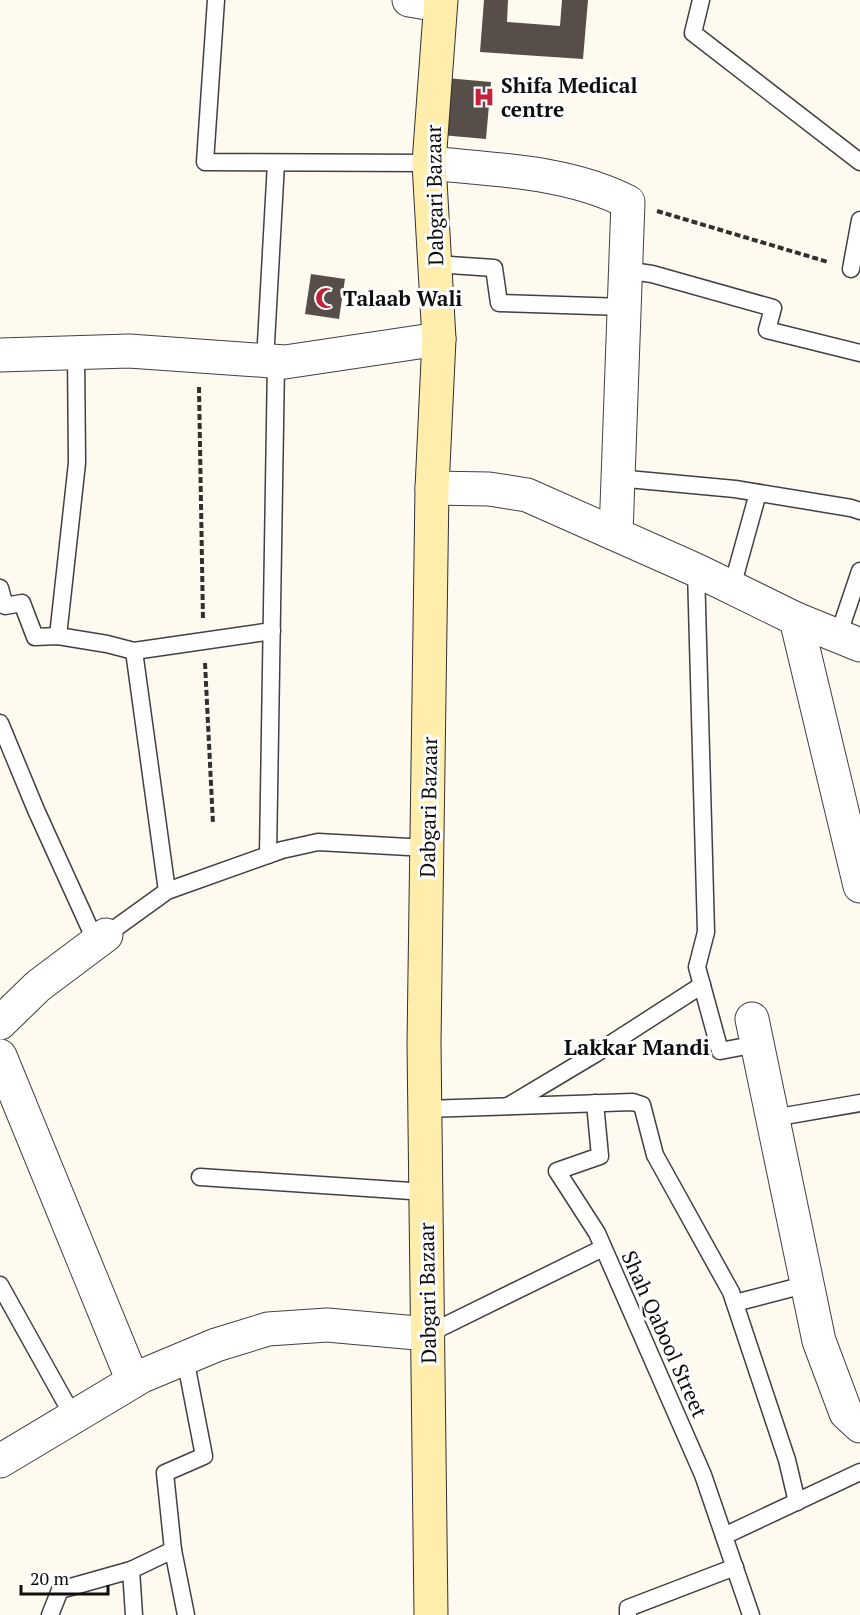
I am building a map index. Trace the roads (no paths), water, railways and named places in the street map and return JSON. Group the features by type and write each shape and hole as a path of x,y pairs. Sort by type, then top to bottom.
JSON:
{"street":[{"name":"Dabgari Bazaar","path":"430,2 429,163 439,339 432,488 425,1109 431,1615"},
{"path":"429,163 504,170 567,180 607,192 628,202 616,534"},
{"path":"0,355 129,351 285,362 439,339"},
{"path":"432,488 489,489 527,495 696,570 796,619 849,641"},
{"path":"796,619 860,886"},
{"path":"831,763 860,782"},
{"path":"0,1023 38,986 101,939"},
{"path":"755,1032 819,1341 846,1413 860,1426"},
{"path":"0,1056 133,1381"},
{"path":"0,1461 133,1381 216,1345 268,1329 327,1325 428,1334"}],"lane":[{"path":"216,0 205,162 429,163"},
{"path":"701,0 693,33 856,152"},
{"path":"268,855 272,631 270,361 276,163"},
{"path":"851,269 860,220"},
{"path":"435,264 494,268 499,303 624,307"},
{"path":"626,270 652,274 774,308 767,330 860,353"},
{"path":"58,636 77,463 75,353"},
{"path":"617,478 758,493 860,511"},
{"path":"732,587 758,493"},
{"path":"696,570 706,932 697,967 720,1051 755,1032"},
{"path":"849,641 860,571"},
{"path":"0,588 5,606 22,603 34,637 58,636 134,651 272,631"},
{"path":"134,651 167,891"},
{"path":"0,723 36,810 101,939 167,891 268,855 318,842 427,848"},
{"path":"507,1106 595,1054 702,985"},
{"path":"425,1109 633,1102 642,1105 655,1155 731,1292 787,1460 797,1502"},
{"name":"Shah Qabool Street","path":"595,1103 600,1156 557,1171 597,1233 703,1475 751,1615"},
{"path":"773,1118 860,1103"},
{"path":"200,1177 426,1192"},
{"path":"428,1334 603,1248"},
{"path":"735,1303 808,1284"},
{"path":"0,1285 73,1416"},
{"path":"185,1358 204,1456 165,1473 173,1550 186,1615"},
{"path":"724,1536 860,1472"},
{"path":"50,1615 60,1590 131,1570 173,1550"},
{"path":"628,1615 628,1608 735,1567"},
{"path":"131,1570 134,1615"}],"place":[{"name":"Shifa Medical centre","path":"484,97"},
{"name":"Talaab Wali","path":"326,298"}],"district":[{"name":"Lakkar Mandi","path":"637,1046"}]}
